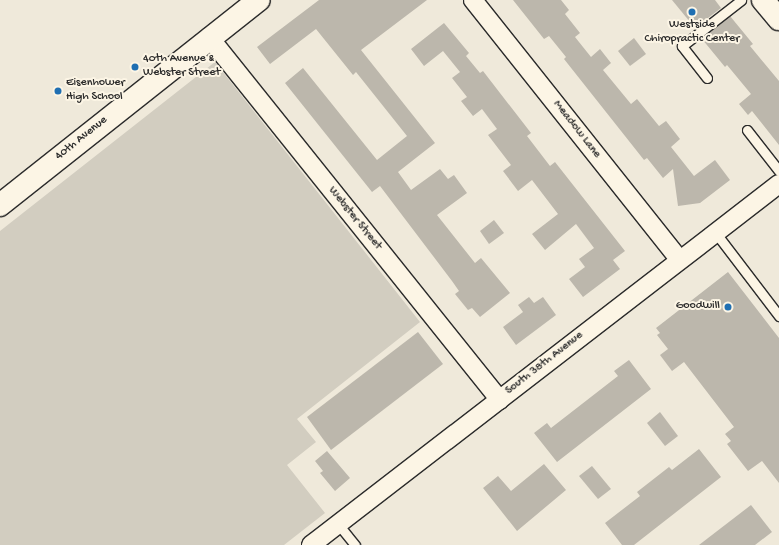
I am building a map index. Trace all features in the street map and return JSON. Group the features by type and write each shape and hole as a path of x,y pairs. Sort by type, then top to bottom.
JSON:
{"main road":[{"path":"763,0 779,19"},
{"name":"40th Avenue","path":"0,205 254,1"}],"street":[{"name":"Meadow Lane","path":"473,0 679,259"},
{"name":"Webster Street","path":"209,37 500,400"},
{"name":"South 38th Avenue","path":"311,545 500,400 679,259 779,184"}],"lane":[{"path":"707,78 682,46 741,0"},
{"path":"747,130 779,171"},
{"path":"715,232 779,316"},
{"path":"338,524 355,545"}],"shaded area":[{"path":"215,62 420,322 297,419 316,442 287,465 325,513 284,545 0,545 0,231"}],"building":[{"path":"319,0 427,0 361,50 435,143 398,172 411,190 440,169 448,179 454,175 467,193 437,215 475,263 481,258 510,293 480,317 472,308 468,310 455,294 459,291 380,186 372,192 285,83 303,68 377,160 407,136 356,72 353,75 316,29 270,64 257,47"},
{"path":"513,0 561,0 569,10 565,14 580,33 575,37 591,57 600,49 611,63 603,70 631,104 637,99 659,126 666,121 680,139 671,147 694,176 715,160 730,180 700,203 678,206 673,169 663,178 647,158 644,160 564,59 566,57 549,36 544,39"},
{"name":"Westside Chiropractic Center","path":"672,0 715,0 721,8 695,28"},
{"path":"730,16 753,44 750,46 779,81 779,145 752,111 748,115 739,104 751,94 727,65 725,67 702,39"},
{"path":"444,23 469,53 466,56 480,73 483,71 531,133 527,136 550,166 555,162 625,251 613,260 620,269 583,297 569,279 585,267 579,259 594,248 576,224 545,250 532,234 558,214 532,180 518,191 503,171 511,165 488,135 497,129 482,109 473,116 461,101 467,97 452,78 460,72 443,51 424,66 411,49"},
{"path":"634,38 646,54 630,66 618,51"},
{"path":"494,220 504,233 489,244 480,231"},
{"path":"728,272 779,338 779,483 762,461 748,471 727,444 731,441 725,434 734,427 684,362 672,371 660,355 668,349 657,335 660,333 656,328"},
{"path":"529,297 534,303 543,297 556,315 516,345 503,327 523,312 518,305"},
{"path":"418,332 443,364 331,450 307,417"},
{"path":"629,360 651,389 557,462 534,433 547,423 551,428 618,376 614,371"},
{"path":"660,412 678,436 665,446 647,423"},
{"path":"699,449 721,477 634,545 622,545 605,523 640,496 637,492 669,467 672,470"},
{"path":"327,451 350,478 335,491 320,473 323,471 315,461"},
{"path":"544,464 566,490 517,531 483,488 498,476 511,491"},
{"path":"592,466 611,489 598,499 579,476"},
{"path":"751,505 772,532 755,545 699,545"}],"place":[{"name":"Westside Chiropractic Center","path":"692,12"},
{"name":"40th Avenue & Webster Street","path":"135,67"},
{"name":"Eisenhower High School","path":"58,91"},
{"name":"Goodwill","path":"728,307"}]}
